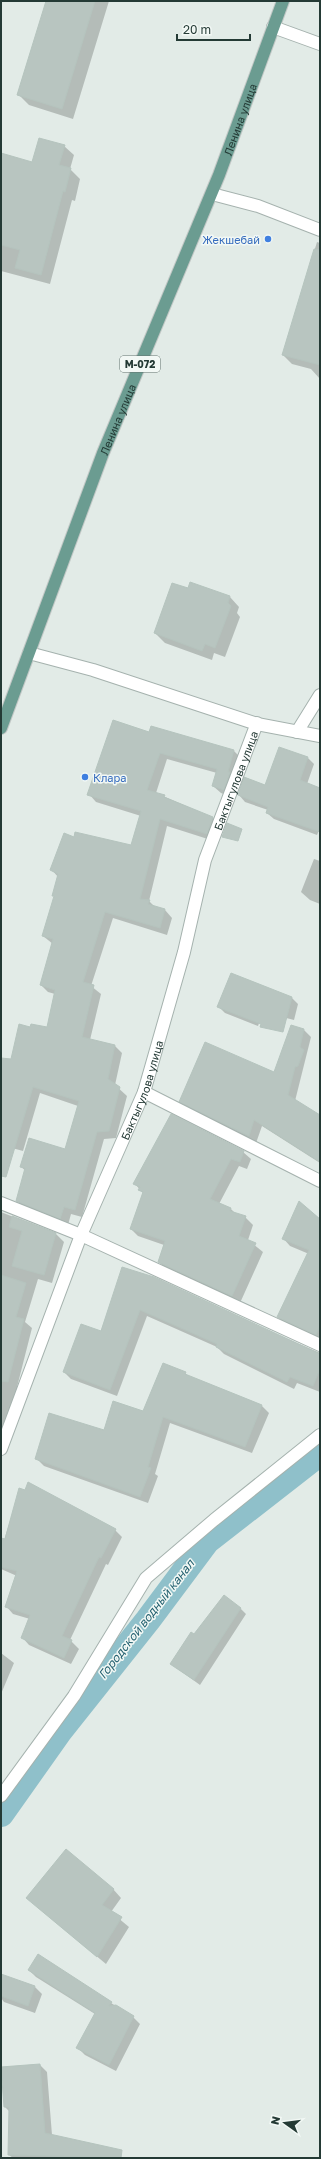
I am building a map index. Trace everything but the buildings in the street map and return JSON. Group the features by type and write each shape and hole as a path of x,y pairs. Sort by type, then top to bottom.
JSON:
{"main road":[{"name":"Ленина улица","path":"1,728 103,453 212,194 283,1"}],"street":[{"path":"273,27 320,44"},
{"path":"212,194 258,206 320,230"},
{"path":"29,653 100,672 257,723 320,736"},
{"path":"297,732 320,695"},
{"name":"Бактыгулова улица","path":"1,1448 81,1235 144,1092 184,952 205,860 257,723"},
{"path":"144,1092 320,1181"},
{"path":"1,1203 81,1235 320,1345"},
{"path":"1,1796 74,1696 146,1578 214,1520 320,1435"}],"waterway":[{"name":"Городской водный канал","path":"1,1814 59,1732 148,1620 207,1541 320,1453"}],"place":[{"name":"Жекшебай","path":"268,239"},
{"name":"Клара","path":"85,777"}]}
